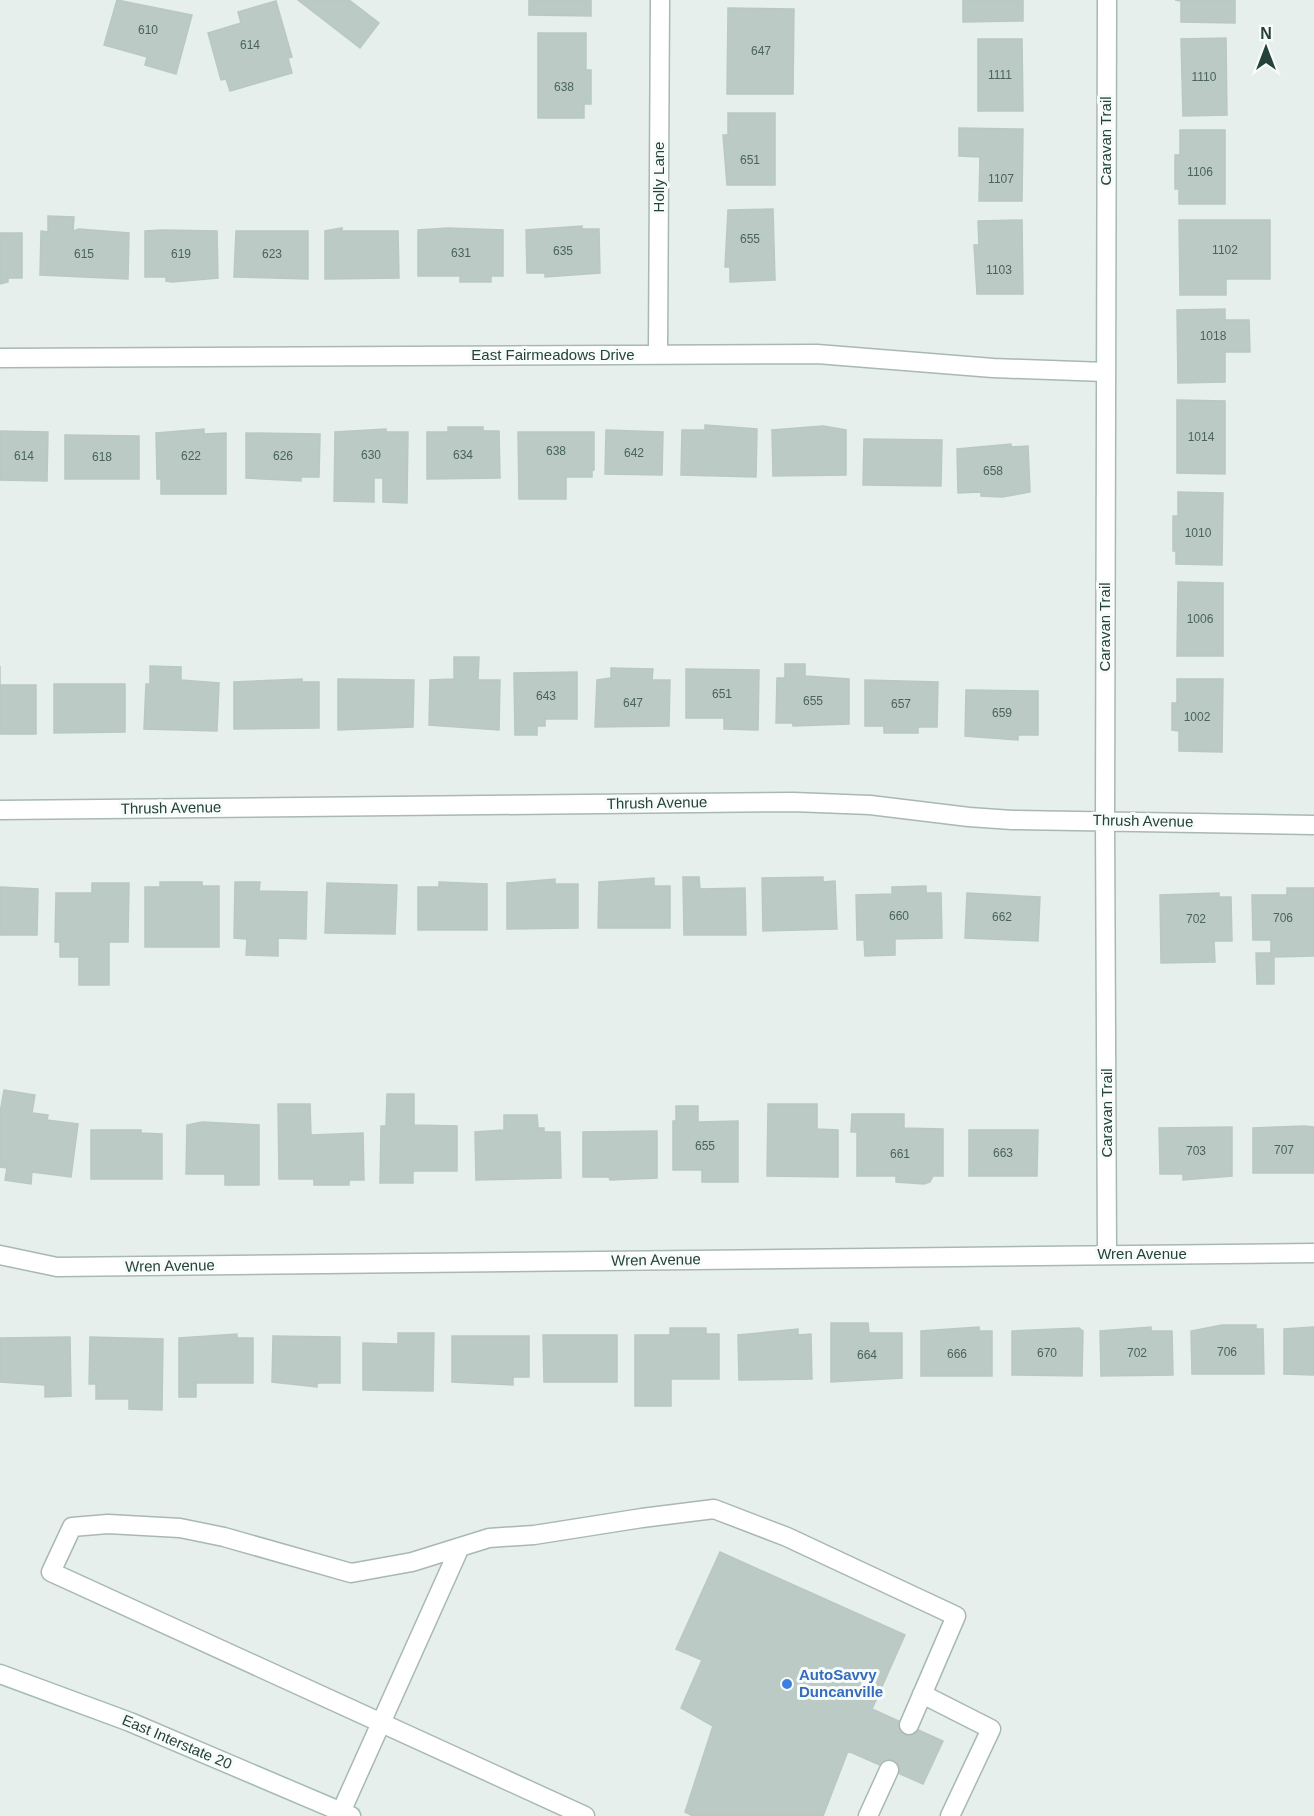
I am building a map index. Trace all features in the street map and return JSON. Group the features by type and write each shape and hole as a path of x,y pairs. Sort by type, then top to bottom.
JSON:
{"street":[{"name":"Holly Lane","path":"658,354 660,0"},
{"name":"Caravan Trail","path":"1107,0 1105,372 1107,1254"},
{"name":"East Fairmeadows Drive","path":"0,358 817,354 993,368 1105,372"},
{"name":"Thrush Avenue","path":"0,810 793,802 870,805 1002,819 1314,825"},
{"name":"Wren Avenue","path":"0,1255 57,1268 1314,1253"},
{"path":"585,1816 51,1572 72,1527 108,1524 180,1528 224,1537 351,1573 412,1562 489,1538 534,1535 714,1509 787,1537 956,1616 909,1725"},
{"path":"346,1814 382,1724 460,1547"},
{"name":"East Interstate 20","path":"0,1674 130,1722 346,1814"},
{"path":"922,1694 991,1729 950,1816"},
{"path":"868,1816 889,1770"}],"building":[{"path":"117,0 192,15 176,74 145,65 147,57 104,45"},
{"path":"298,0 349,0 379,23 360,48"},
{"path":"529,0 591,0 591,16 529,15"},
{"path":"963,0 1023,0 1023,21 963,22"},
{"path":"1175,0 1235,0 1235,23 1181,22 1181,1"},
{"path":"276,1 292,57 288,58 292,73 230,91 226,79 221,80 208,33 241,23 238,12"},
{"path":"728,8 794,9 793,94 727,94"},
{"path":"538,33 586,33 586,70 591,70 591,104 584,104 584,118 538,118"},
{"path":"1226,38 1227,115 1183,116 1181,39"},
{"path":"978,39 1022,39 1023,111 978,111"},
{"path":"728,113 775,113 775,185 727,185 723,135 728,135"},
{"path":"959,128 1023,129 1022,201 979,201 980,157 959,156"},
{"path":"1180,130 1225,130 1225,204 1179,204 1179,189 1175,189 1175,155 1180,155"},
{"path":"773,209 775,280 730,282 730,267 725,267 728,210"},
{"path":"48,216 74,217 73,231 79,229 129,233 128,279 40,275 41,231 48,232"},
{"path":"1022,220 1023,294 977,294 974,245 979,245 978,221"},
{"path":"1179,220 1270,220 1270,279 1226,279 1226,295 1180,295"},
{"path":"582,226 582,229 599,229 600,273 545,277 545,273 527,273 526,230"},
{"path":"342,228 342,231 398,231 399,278 325,279 325,231"},
{"path":"448,228 503,230 503,276 491,276 491,282 460,282 460,276 418,276 418,230"},
{"path":"145,231 217,231 218,278 172,282 166,281 166,277 145,277"},
{"path":"236,231 308,231 308,279 234,277"},
{"path":"0,233 22,233 22,278 8,278 8,282 0,284"},
{"path":"1225,309 1225,320 1249,320 1250,352 1225,352 1225,382 1178,383 1177,310"},
{"path":"1177,400 1225,401 1225,474 1177,473"},
{"path":"705,425 757,429 756,477 681,475 682,430 705,430"},
{"path":"823,426 846,430 846,475 773,476 772,430"},
{"path":"448,427 483,427 483,431 499,431 500,478 427,479 427,432 448,432"},
{"path":"204,429 204,434 226,433 226,494 161,494 161,479 157,479 156,433"},
{"path":"386,429 386,432 408,432 407,503 383,502 383,478 374,478 374,502 334,501 335,432"},
{"path":"606,430 663,432 662,475 605,474"},
{"path":"0,431 48,432 47,481 0,480"},
{"path":"518,432 594,432 592,477 566,477 566,499 519,499"},
{"path":"246,433 320,434 319,477 301,477 301,481 246,478"},
{"path":"65,435 139,436 139,479 65,479"},
{"path":"864,439 942,440 941,486 863,485"},
{"path":"1011,444 1011,447 1028,446 1030,492 1002,497 981,496 981,492 958,493 957,449"},
{"path":"1178,492 1223,493 1222,565 1176,564 1176,551 1173,551 1173,516 1178,516"},
{"path":"1178,582 1223,583 1223,656 1177,656"},
{"path":"454,657 479,657 478,680 500,680 499,730 429,725 430,680 454,679"},
{"path":"785,664 805,664 805,676 849,679 849,724 793,726 793,723 776,723 777,678 785,678"},
{"path":"150,666 181,667 181,680 219,683 217,731 144,729 146,684 150,684"},
{"path":"611,668 653,669 652,680 670,680 669,726 595,727 597,680 611,678"},
{"path":"686,669 759,670 758,730 724,729 724,718 686,718"},
{"path":"577,672 577,719 545,719 545,726 537,726 537,735 515,735 514,673"},
{"path":"302,679 302,682 319,682 319,728 234,729 234,682"},
{"path":"338,679 414,680 413,727 338,730"},
{"path":"1177,679 1223,679 1222,752 1179,751 1179,731 1172,730 1172,703 1177,703"},
{"path":"865,680 938,682 937,727 918,727 918,733 884,733 884,726 865,726"},
{"path":"54,684 125,684 125,732 54,733"},
{"path":"0,685 36,685 36,734 0,734"},
{"path":"966,690 1038,691 1038,735 1018,735 1018,740 965,736"},
{"path":"683,877 699,877 700,889 745,888 746,935 684,935"},
{"path":"823,877 823,882 835,881 837,929 763,931 762,878"},
{"path":"654,878 654,886 670,886 670,928 598,928 599,882"},
{"path":"555,879 555,884 578,884 578,928 507,929 507,883"},
{"path":"160,882 202,882 202,886 219,886 219,947 145,947 145,887 160,887"},
{"path":"235,882 260,882 259,891 307,892 306,939 278,938 278,956 246,955 247,939 234,938"},
{"path":"439,882 487,884 487,930 418,930 418,887 439,887"},
{"path":"92,883 129,883 128,942 109,942 109,985 79,985 79,957 60,957 60,942 55,942 56,893 92,893"},
{"path":"327,883 397,885 395,934 325,933"},
{"path":"926,886 926,893 941,893 942,938 895,939 895,955 865,956 864,940 857,940 856,895 892,894 892,887"},
{"path":"0,887 38,889 37,935 0,935"},
{"path":"1287,888 1314,888 1314,956 1274,957 1274,984 1257,984 1256,953 1271,953 1271,940 1253,940 1252,895 1287,895"},
{"path":"967,893 1040,897 1038,941 965,938"},
{"path":"1219,893 1219,897 1231,897 1232,941 1214,941 1215,962 1161,963 1160,895"},
{"path":"4,1090 35,1095 32,1113 48,1115 47,1120 78,1124 71,1177 32,1172 31,1184 5,1180 7,1168 0,1167 0,1113"},
{"path":"387,1094 414,1094 414,1125 457,1126 457,1171 413,1171 413,1183 380,1183 381,1126 386,1126"},
{"path":"278,1104 310,1104 311,1135 363,1133 364,1180 349,1180 349,1185 314,1185 314,1179 279,1179"},
{"path":"768,1104 817,1104 817,1129 838,1130 838,1177 767,1176"},
{"path":"676,1106 698,1106 698,1122 738,1121 738,1182 702,1182 702,1170 673,1170 673,1121 676,1121"},
{"path":"852,1114 904,1114 904,1128 943,1129 943,1176 933,1176 930,1182 924,1184 896,1182 896,1176 857,1176 857,1132 851,1132"},
{"path":"504,1115 537,1115 538,1128 544,1128 544,1132 560,1132 561,1178 476,1180 475,1132 504,1130"},
{"path":"202,1122 259,1125 259,1185 225,1185 225,1174 186,1174 187,1125"},
{"path":"1232,1127 1232,1176 1183,1180 1183,1174 1160,1174 1159,1128"},
{"path":"1314,1127 1314,1173 1253,1173 1253,1128"},
{"path":"91,1130 141,1130 141,1133 162,1134 162,1179 91,1179"},
{"path":"969,1130 1038,1130 1037,1176 969,1176"},
{"path":"657,1131 657,1178 610,1180 609,1177 583,1177 583,1132"},
{"path":"831,1323 868,1323 869,1333 902,1333 902,1378 831,1382"},
{"path":"1222,1325 1256,1325 1256,1329 1263,1329 1264,1374 1192,1374 1191,1331"},
{"path":"979,1327 979,1331 992,1331 992,1376 921,1376 921,1331"},
{"path":"1151,1327 1151,1331 1172,1331 1173,1375 1101,1376 1100,1331"},
{"path":"1314,1327 1314,1375 1284,1374 1284,1329"},
{"path":"670,1328 706,1328 706,1334 719,1334 719,1379 671,1379 671,1406 635,1406 635,1335 670,1335"},
{"path":"1079,1328 1083,1331 1082,1376 1012,1375 1012,1331"},
{"path":"798,1329 798,1335 811,1334 812,1379 739,1380 738,1335"},
{"path":"398,1333 434,1333 433,1391 363,1390 363,1343 398,1344"},
{"path":"237,1334 237,1338 253,1338 253,1383 196,1383 196,1397 179,1397 179,1338"},
{"path":"543,1335 617,1335 617,1382 544,1382"},
{"path":"273,1336 340,1337 340,1383 317,1383 317,1387 272,1382"},
{"path":"452,1336 529,1336 529,1377 513,1377 513,1385 452,1382"},
{"path":"70,1337 71,1396 45,1397 45,1385 0,1382 0,1338"},
{"path":"90,1337 163,1339 162,1410 129,1409 129,1399 96,1399 96,1384 89,1384"},
{"name":"AutoSavvy Duncanville","path":"720,1552 905,1635 872,1709 943,1741 923,1784 848,1751 823,1816 693,1816 685,1812 713,1726 681,1708 702,1660 676,1649"}],"place":[{"name":"AutoSavvy Duncanville","path":"787,1684"}]}
